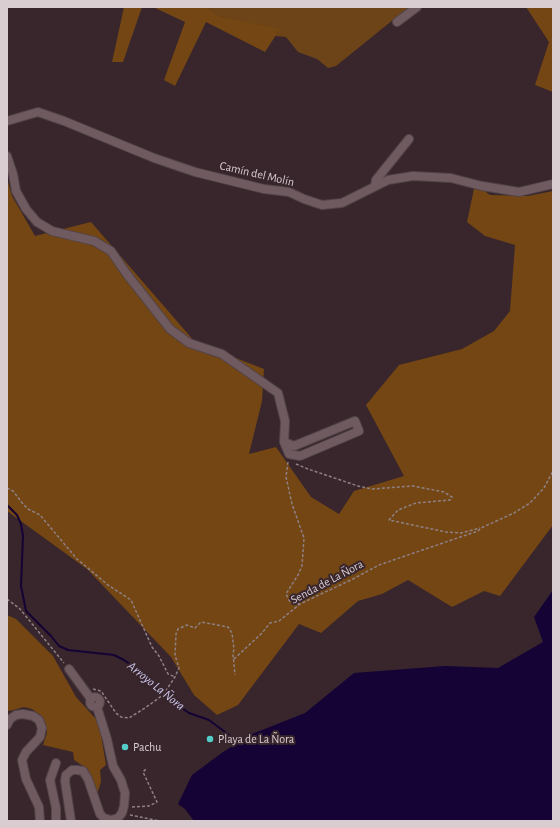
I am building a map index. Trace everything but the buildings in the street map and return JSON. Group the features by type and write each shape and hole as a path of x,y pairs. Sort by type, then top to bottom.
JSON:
{"street":[{"path":"397,22 417,7"},
{"name":"Camín del Molín","path":"7,121 38,112 71,123 154,158 195,172 264,189 289,192 322,205 342,203 388,180 413,176 452,178 482,186 519,192 553,184"},
{"path":"375,186 376,180 409,139"},
{"path":"7,156 13,174 16,191 26,209 37,222 52,231 94,241 112,251 126,273 170,329 189,343 222,354 278,393 285,421 284,442 289,454 300,456 359,432 355,421 294,446 284,442"},
{"path":"69,669 91,699 91,705 97,707 107,739 113,766 121,780 125,793 123,810 118,818 111,820 104,818 100,814 88,779 83,772 72,770 66,776 64,781 71,821"},
{"path":"7,725 10,719 16,715 23,714 33,716 39,720 42,728 40,738 26,752 22,760 26,780 39,807 40,821"},
{"path":"56,763 50,780 56,808 56,821"}],"path":[{"path":"553,353 553,359"},
{"path":"289,454 294,463 358,486 372,488 413,486 444,492 452,497 450,500 416,503 398,510 389,520 446,532 461,533 481,528"},
{"path":"289,454 286,477 292,504 304,538 302,566 286,594 290,602 300,604"},
{"name":"Senda de La Ñora","path":"234,659 270,623 279,621 300,604 379,565 478,531 481,528 530,504 544,488 553,471"},
{"path":"7,488 13,491 28,509 40,515 77,559 108,586 131,600 152,647 159,656 168,674 175,677"},
{"path":"7,599 20,608 69,669"},
{"path":"93,689 101,691 116,713 121,717 128,718 145,708 163,695 179,668 175,655 176,634 178,629 187,625 195,628 202,622 228,627 232,633 235,675"},
{"path":"123,810 148,806 157,802 143,772 146,769"},
{"path":"123,810 160,821"}],"shaded area":[{"path":"124,7 142,7 123,62 112,62"},
{"path":"153,7 208,7 219,16 280,29 265,52 206,22 175,86 164,80 185,22"},
{"path":"208,7 409,7 336,66 328,68 317,59 298,52 286,37 275,36 278,32 219,16"},
{"path":"526,7 553,7 553,92 535,85 549,42"},
{"path":"7,178 12,196 35,236 91,222 195,342 264,369 262,401 249,454 276,447 311,497 339,514 354,491 404,476 366,405 399,365 462,349 494,331 510,311 515,245 485,236 467,222 475,184 490,195 528,196 553,191 553,525 500,596 484,591 452,607 408,580 382,594 358,601 321,633 299,624 238,705 217,715 194,695 171,657 87,569 7,511"},
{"path":"553,590 553,821 194,821 185,809 178,804 192,775 223,752 252,734 305,713 354,673 445,666 498,668 543,642 534,617"},
{"path":"7,615 16,619 53,656 76,697 96,719 101,735 106,765 100,770 101,782 97,794 90,775 83,766 74,760 73,752 43,745 47,733 45,722 40,715 32,709 24,707 10,711 7,710"}],"waterway":[{"name":"Arroyo La Ñora","path":"7,505 17,515 21,524 23,536 21,586 26,611 59,646 68,650 114,655 124,660 141,672 169,699 189,713 209,720 229,735 233,745"}],"place":[{"name":"Playa de La Ñora","path":"210,739"},
{"name":"Pachu","path":"125,747"}]}
